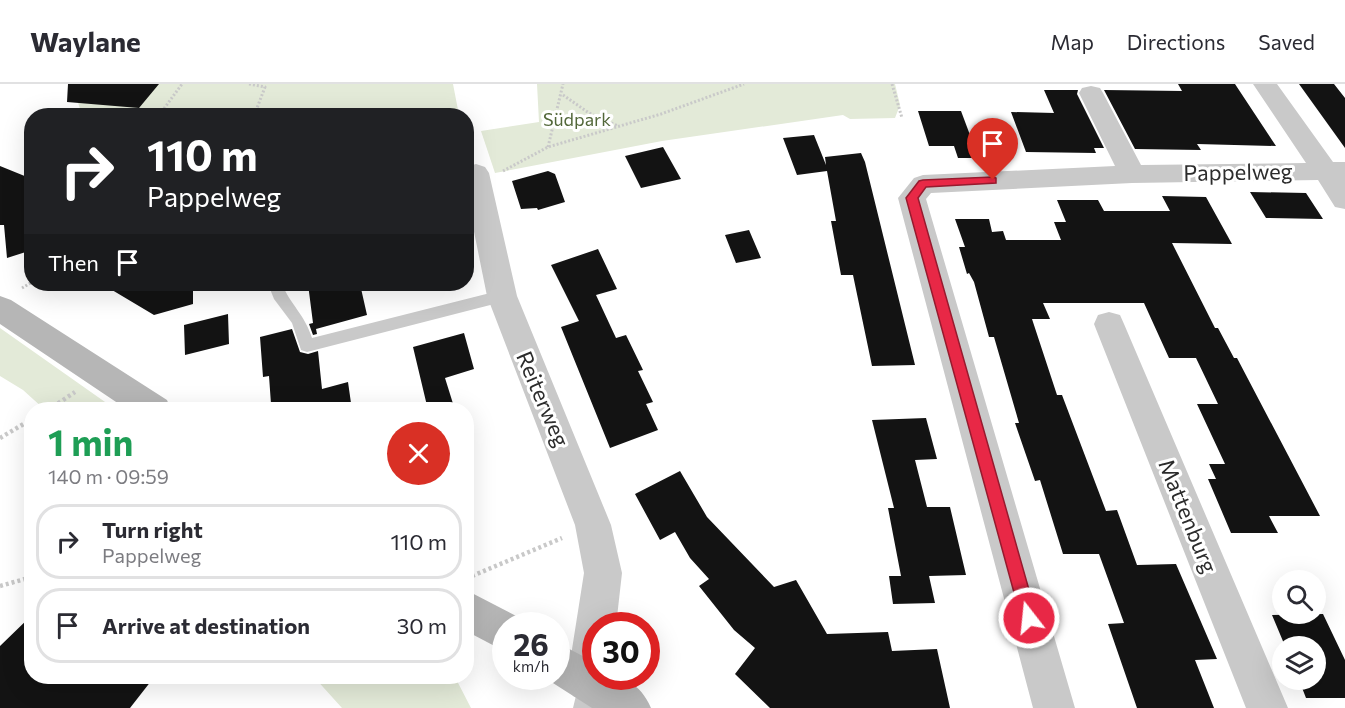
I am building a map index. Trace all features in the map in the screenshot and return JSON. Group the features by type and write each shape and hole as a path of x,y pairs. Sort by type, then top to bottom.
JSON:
{"street":[{"path":"1265,84 1336,171 1345,200"},
{"path":"1091,93 1132,174"},
{"name":"Pappelweg","path":"1054,708 912,198 923,184 1132,174 1336,171"},
{"name":"Reiterweg","path":"476,173 502,296 593,525 603,573 598,612"},
{"path":"0,308 143,402"},
{"name":"Mattenburg","path":"1109,324 1267,708"},
{"path":"474,614 492,624"},
{"name":"Reiterweg","path":"576,684 582,667"},
{"path":"576,684 630,708"}],"lane":[{"path":"278,291 299,321 307,346 502,296"}],"path":[{"path":"164,108 182,84"},
{"path":"249,84 267,85 257,108"},
{"path":"548,147 548,135 562,95 563,84"},
{"path":"476,173 493,173 512,168 548,147 744,84"},
{"path":"892,84 902,118"},
{"path":"562,95 589,113 618,126"},
{"path":"0,438 24,424"},
{"path":"483,572 568,535"},
{"path":"0,586 24,578"}],"green space":[{"path":"72,84 453,84 458,108 80,108"},
{"name":"Südpark","path":"537,84 895,84 900,105 895,118 850,119 843,115 662,141 495,173 481,131 539,122"},
{"path":"0,328 105,402 36,402 23,390 0,376"},
{"path":"320,684 459,684 471,708 342,708"}],"building":[{"path":"68,84 159,84 139,108 67,102"},
{"path":"1178,84 1235,84 1276,146 1197,144 1201,150 1135,149 1104,90 1182,91"},
{"path":"1299,84 1334,84 1345,98 1345,148"},
{"path":"1044,90 1078,90 1077,94 1104,148 1094,148 1096,153 1026,152 1011,112 1054,113"},
{"path":"918,111 961,111 970,135 981,134 990,158 958,158 954,146 929,146"},
{"path":"814,135 826,165 825,157 861,153 865,162 915,365 872,366 853,275 841,275 831,221 836,221 827,171 797,175 783,138"},
{"path":"663,147 681,179 641,188 625,156"},
{"path":"0,166 24,176 24,253 7,258 4,225 0,225"},
{"path":"548,171 555,174 565,202 538,210 537,208 521,209 512,181"},
{"path":"1250,192 1306,193 1323,219 1266,218"},
{"path":"1162,196 1206,197 1232,244 1172,243 1215,328 1218,328 1234,358 1237,358 1320,516 1269,516 1278,533 1231,533 1208,479 1216,479 1209,464 1225,464 1197,404 1218,404 1196,358 1169,358 1144,303 1043,303 1050,319 1032,319 1057,395 1062,395 1106,511 1117,510 1137,565 1176,564 1217,659 1195,660 1214,708 1137,708 1108,624 1124,623 1099,554 1063,554 1040,480 1035,481 1015,423 1019,423 994,337 989,337 974,282 969,273 967,274 959,247 965,247 955,219 989,219 992,232 1003,231 1006,240 1061,240 1054,222 1066,222 1057,200 1098,200 1104,211 1170,211"},
{"path":"749,230 761,258 736,263 725,235"},
{"path":"598,249 617,289 596,295 616,338 626,335 643,370 638,371 653,402 646,404 658,430 610,448 561,327 579,321 551,265"},
{"path":"114,291 193,291 193,304 154,315"},
{"path":"309,291 362,291 367,315 316,329 317,334 313,335 309,324 313,323"},
{"path":"228,314 229,344 185,355 184,325"},
{"path":"292,329 300,352 308,354 318,351 322,389 348,382 351,402 271,402 269,376 263,377 260,337"},
{"path":"464,333 474,369 445,378 452,402 426,402 413,347"},
{"path":"926,418 937,459 915,460 927,507 950,507 966,575 929,576 935,603 893,604 889,576 901,576 888,508 894,508 872,420"},
{"path":"680,471 707,517 774,587 796,580 827,634 888,632 892,651 937,649 950,708 770,708 735,674 755,648 734,630 699,586 709,579 690,558 675,532 660,540 635,494"},
{"path":"1326,620 1345,660 1345,698 1306,698 1303,690 1326,690 1326,636 1281,636 1276,624 1326,624"},
{"path":"24,623 24,684 149,684 130,708 0,708 0,646"}],"route":[{"path":"993,180 923,184 912,198 1029,618"}]}
